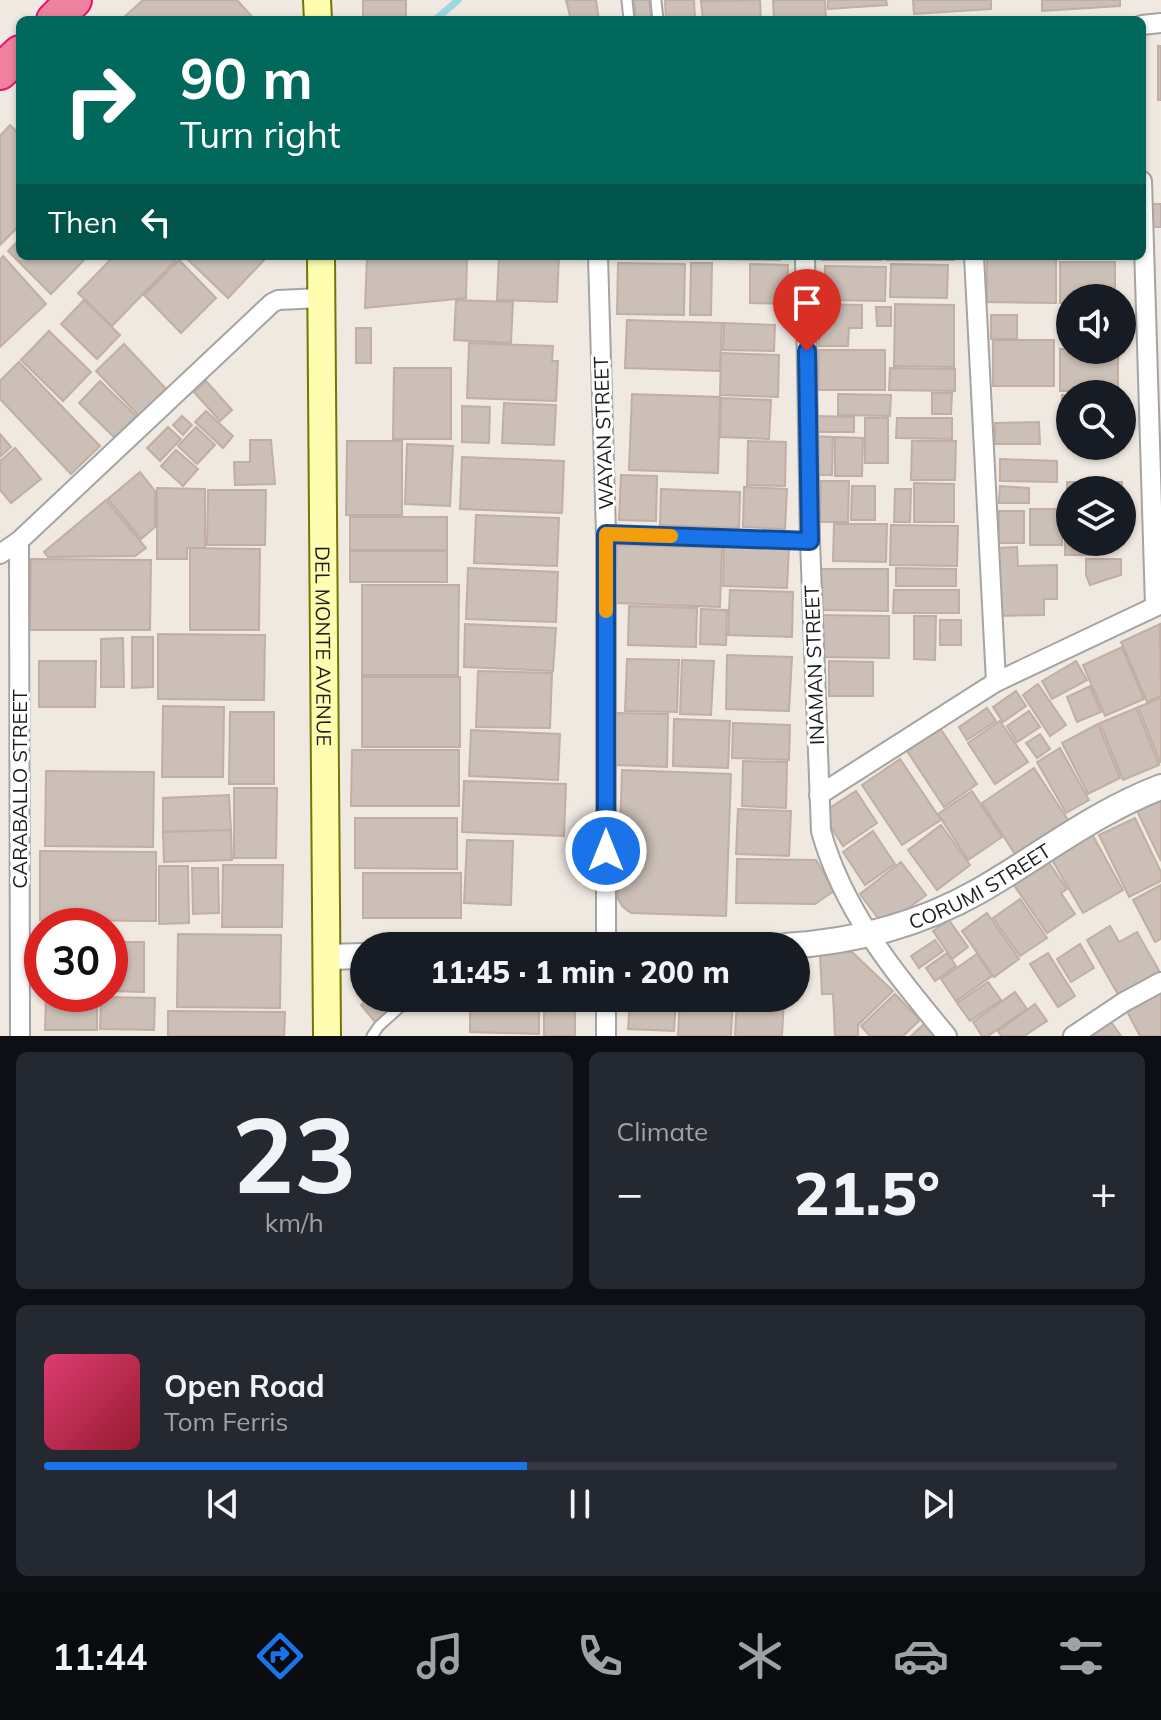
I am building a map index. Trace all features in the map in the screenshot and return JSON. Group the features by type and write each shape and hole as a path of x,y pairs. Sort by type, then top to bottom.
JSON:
{"highway":[{"path":"58,16 74,0"},
{"path":"0,72 16,57"}],"main road":[{"name":"DEL MONTE AVENUE","path":"321,260 327,1036"}],"street":[{"name":"WAYAN STREET","path":"598,260 606,534 606,932"},
{"name":"INAMAN STREET","path":"805,260 810,541 821,831 842,892 868,935 947,1036"},
{"path":"974,260 996,682"},
{"path":"819,795 996,682 1158,605 1145,260"},
{"path":"0,554 19,541 272,303 321,298"},
{"name":"CARABALLO STREET","path":"19,541 20,1036"},
{"name":"CORUMI STREET","path":"810,943 868,935 921,919 979,891 1074,830 1161,787"},
{"path":"327,957 350,956"},
{"path":"1073,1036 1161,982"},
{"path":"606,1012 606,1036"}],"lane":[{"path":"606,534 810,541"},
{"path":"372,1036 394,1012"}],"building":[{"path":"143,0 237,0 251,16 125,16"},
{"path":"363,0 406,0 406,16 363,16"},
{"path":"566,0 596,0 598,16 570,16"},
{"path":"634,0 649,0 651,16 636,16"},
{"path":"665,0 694,0 695,16 666,16"},
{"path":"760,0 761,16 703,16 701,1"},
{"path":"773,0 825,0 826,16 774,16"},
{"path":"828,0 886,0 887,5 828,9"},
{"path":"913,0 991,0 991,9 914,14"},
{"path":"1042,0 1120,0 1120,6 1042,11"},
{"path":"1158,46 1161,46 1161,100 1158,100"},
{"path":"10,125 16,131 16,229 0,245 0,136"},
{"path":"1151,204 1161,204 1161,227 1151,227"},
{"path":"16,243 16,259 8,251"},
{"path":"3,256 46,304 0,347 0,260"},
{"path":"17,260 84,260 51,294"},
{"path":"110,260 175,261 112,326 78,293"},
{"path":"179,260 216,298 181,333 144,295"},
{"path":"188,260 264,260 228,298"},
{"path":"367,260 467,260 466,298 365,308"},
{"path":"499,260 559,260 557,302 497,300"},
{"path":"987,260 1056,260 1056,303 987,302"},
{"path":"1060,262 1115,262 1115,284 1060,284"},
{"path":"618,263 685,264 684,315 617,314"},
{"path":"691,263 712,263 711,315 690,315"},
{"path":"750,264 788,265 787,304 750,303"},
{"path":"891,264 948,265 947,298 890,297"},
{"path":"825,266 886,267 885,301 824,300"},
{"path":"84,300 120,335 97,359 61,324"},
{"path":"456,300 513,302 511,343 454,340"},
{"path":"820,304 862,305 862,328 849,328 848,346 819,346"},
{"path":"895,304 954,305 954,367 894,366"},
{"path":"876,307 891,307 891,326 877,326"},
{"path":"991,315 1017,315 1017,339 991,339"},
{"path":"627,320 722,323 720,371 625,368"},
{"path":"724,323 775,325 774,351 723,350"},
{"path":"356,328 371,328 371,363 356,363"},
{"path":"49,331 91,372 63,401 21,360"},
{"path":"993,340 1054,340 1054,386 993,386"},
{"path":"469,343 553,346 552,361 558,361 556,401 467,398"},
{"path":"124,344 168,391 141,418 96,371"},
{"path":"819,350 885,350 885,390 818,390"},
{"path":"721,353 779,355 778,397 720,395"},
{"path":"19,362 100,446 71,474 0,399 0,381"},
{"path":"1060,364 1118,364 1118,380 1060,380"},
{"path":"394,368 451,368 451,439 393,439"},
{"path":"890,368 955,369 955,391 889,390"},
{"path":"100,381 136,416 115,438 79,403"},
{"path":"206,381 232,410 220,421 194,392"},
{"path":"932,393 952,393 951,414 932,414"},
{"path":"632,394 720,397 718,473 629,470"},
{"path":"838,394 891,395 890,416 838,415"},
{"path":"721,398 771,400 769,439 720,437"},
{"path":"504,403 556,405 554,445 502,443"},
{"path":"462,406 490,407 489,443 462,442"},
{"path":"206,411 233,436 223,448 195,422"},
{"path":"182,416 192,425 183,435 173,425"},
{"path":"816,416 854,417 854,432 816,432"},
{"path":"865,418 888,418 888,463 865,463"},
{"path":"897,418 952,418 952,439 896,438"},
{"path":"1039,422 1040,444 995,444 995,423"},
{"path":"168,427 181,439 160,461 147,448"},
{"path":"196,427 215,445 197,464 178,446"},
{"path":"0,434 11,447 0,457"},
{"path":"813,436 833,437 832,475 812,475"},
{"path":"835,437 863,438 862,476 835,476"},
{"path":"250,440 271,440 275,484 235,485 234,462 250,462"},
{"path":"347,441 402,441 402,515 346,515"},
{"path":"748,441 786,442 785,486 747,485"},
{"path":"912,441 956,441 955,480 911,480"},
{"path":"407,444 453,446 450,506 405,504"},
{"path":"15,448 41,479 11,503 0,490 0,461"},
{"path":"176,450 198,469 183,486 161,466"},
{"path":"462,457 564,461 562,513 460,509"},
{"path":"1000,459 1057,461 1056,482 1000,481"},
{"path":"140,472 155,491 155,527 141,539 108,499"},
{"path":"621,475 657,476 656,521 619,520"},
{"path":"821,481 849,481 848,522 820,522"},
{"path":"914,483 954,484 954,522 914,522"},
{"path":"852,486 875,486 875,520 851,520"},
{"path":"1000,486 1029,488 1029,503 999,503"},
{"path":"744,487 787,489 785,529 743,527"},
{"path":"157,488 205,489 205,548 187,548 187,559 157,559"},
{"path":"661,489 740,492 739,528 660,525"},
{"path":"895,489 911,489 910,522 894,522"},
{"path":"208,490 266,490 265,545 207,545"},
{"path":"106,500 146,548 135,556 48,557 44,552"},
{"path":"1030,509 1056,509 1056,545 1030,545"},
{"path":"999,511 1024,511 1024,543 999,543"},
{"path":"476,515 559,518 557,566 474,563"},
{"path":"350,517 447,517 447,550 350,550"},
{"path":"834,524 887,524 886,562 833,561"},
{"path":"891,525 958,526 957,566 890,565"},
{"path":"724,544 789,546 787,588 723,586"},
{"path":"617,545 722,548 720,607 615,603"},
{"path":"1017,547 1018,566 1057,565 1057,599 1044,599 1044,615 999,616 997,548"},
{"path":"190,548 260,549 259,630 190,630"},
{"path":"350,551 447,551 447,582 350,582"},
{"path":"31,559 151,560 150,630 30,630"},
{"path":"1086,559 1121,559 1121,575 1090,585 1086,575"},
{"path":"468,568 558,572 556,622 466,619"},
{"path":"896,568 956,569 956,586 896,586"},
{"path":"819,569 888,569 888,611 818,610"},
{"path":"362,585 459,585 458,675 362,675"},
{"path":"730,590 793,592 792,637 728,635"},
{"path":"894,590 959,590 959,613 893,613"},
{"path":"629,606 697,608 696,647 628,645"},
{"path":"701,609 727,610 726,645 700,644"},
{"path":"819,615 889,616 889,658 819,657"},
{"path":"914,616 936,616 935,660 914,659"},
{"path":"940,620 961,620 961,645 940,645"},
{"path":"465,624 556,628 553,671 464,667"},
{"path":"1160,624 1161,696 1147,702 1121,642"},
{"path":"158,634 265,635 264,700 158,699"},
{"path":"132,637 153,637 153,687 132,688"},
{"path":"123,638 124,687 101,687 101,639"},
{"path":"1122,647 1144,699 1105,716 1083,665"},
{"path":"727,655 792,657 789,711 726,709"},
{"path":"627,659 679,660 677,712 625,711"},
{"path":"682,660 714,661 711,715 680,714"},
{"path":"39,661 96,661 95,707 39,707"},
{"path":"829,661 873,662 873,696 829,696"},
{"path":"1076,661 1087,680 1052,699 1042,681"},
{"path":"478,671 552,673 550,728 476,727"},
{"path":"362,677 460,677 460,747 362,747"},
{"path":"1038,684 1066,725 1050,736 1023,695"},
{"path":"1090,686 1101,712 1077,722 1067,697"},
{"path":"1016,691 1026,706 1003,722 993,707"},
{"path":"1161,698 1161,761 1160,762 1138,707"},
{"path":"163,706 224,707 223,777 162,777"},
{"path":"987,708 996,721 967,740 959,727"},
{"path":"1136,708 1159,765 1123,780 1100,723"},
{"path":"1029,711 1040,727 1017,742 1007,726"},
{"path":"230,712 274,712 274,784 229,784"},
{"path":"616,713 668,714 667,767 614,765"},
{"path":"674,719 730,721 728,768 673,766"},
{"path":"1000,721 1028,762 995,784 968,743"},
{"path":"733,723 790,725 789,760 732,758"},
{"path":"1098,724 1120,778 1088,794 1062,743"},
{"path":"940,728 977,784 944,807 907,751"},
{"path":"471,730 560,734 558,780 469,776"},
{"path":"1040,734 1050,749 1037,758 1026,743"},
{"path":"1060,748 1089,800 1066,813 1037,762"},
{"path":"352,750 459,750 459,806 351,806"},
{"path":"900,759 941,820 902,845 862,785"},
{"path":"743,761 787,762 786,808 742,806"},
{"path":"1034,768 1068,820 1015,854 982,803"},
{"path":"622,770 731,774 726,916 631,913 623,907 618,899"},
{"path":"46,771 154,772 153,847 45,846"},
{"path":"464,781 566,784 564,836 462,832"},
{"path":"234,788 277,788 276,858 234,858"},
{"path":"856,791 877,823 843,846 822,813"},
{"path":"972,791 1002,837 968,860 938,814"},
{"path":"229,795 231,830 163,832 163,798"},
{"path":"1161,799 1161,861 1137,811"},
{"path":"738,809 791,811 789,856 736,854"},
{"path":"355,818 457,818 457,869 355,868"},
{"path":"1135,818 1161,872 1161,881 1129,897 1099,835"},
{"path":"941,825 970,865 937,890 908,850"},
{"path":"231,830 232,860 164,862 163,832"},
{"path":"873,831 895,864 865,885 843,852"},
{"path":"1092,834 1123,890 1083,913 1051,858"},
{"path":"467,840 513,841 511,905 464,903"},
{"path":"40,851 156,852 156,921 128,921 128,908 40,908"},
{"path":"737,859 816,860 834,891 815,904 736,903"},
{"path":"1047,860 1067,889 1061,893 1075,914 1047,933 1013,884"},
{"path":"901,862 926,895 899,915 886,920 877,917 860,894"},
{"path":"223,865 283,865 282,927 222,927"},
{"path":"159,866 188,866 189,923 159,924"},
{"path":"192,868 218,868 219,913 193,914"},
{"path":"363,873 461,873 461,918 363,918"},
{"path":"1161,885 1161,939 1155,942 1133,900"},
{"path":"1020,899 1047,938 1020,956 993,918"},
{"path":"987,913 1019,959 994,977 962,931"},
{"path":"949,920 968,947 952,959 933,931"},
{"path":"1110,926 1119,942 1137,932 1161,974 1120,998 1087,940"},
{"path":"178,934 281,935 280,1008 177,1007"},
{"path":"935,940 943,951 919,968 911,956"},
{"path":"128,942 144,942 144,992 128,992"},
{"path":"1080,944 1094,968 1071,982 1057,959"},
{"path":"838,950 853,953 893,991 858,1025 858,1036 835,1036 833,994 822,994 820,954"},
{"path":"947,953 956,966 935,981 926,968"},
{"path":"1048,953 1075,996 1058,1007 1030,964"},
{"path":"977,954 992,976 956,1001 941,979"},
{"path":"988,982 1001,1000 970,1021 957,1003"},
{"path":"1161,986 1161,1036 1140,1036 1124,1006"},
{"path":"1015,992 1027,1009 988,1036 982,1036 973,1022"},
{"path":"895,994 920,1020 903,1036 870,1036 861,1026"},
{"path":"128,998 155,998 154,1030 100,1029 101,1012 128,1012"},
{"path":"1035,1004 1047,1021 1024,1036 1001,1036 998,1031"},
{"path":"168,1011 285,1012 284,1036 168,1036"},
{"path":"46,1012 97,1012 97,1030 45,1030"},
{"path":"367,1012 390,1012 377,1024"},
{"path":"470,1012 539,1012 539,1034 470,1032"},
{"path":"544,1012 575,1012 575,1036 544,1036"},
{"path":"629,1012 675,1012 674,1031 628,1029"},
{"path":"679,1012 732,1012 731,1036 678,1036"},
{"path":"736,1012 783,1012 782,1036 735,1036"},
{"path":"1109,1019 1121,1036 1086,1036"},
{"path":"925,1023 938,1036 911,1036"}],"waterway":[{"path":"440,16 458,0"}],"slow traffic":[{"path":"606,611 606,534 671,536"}],"route":[{"path":"606,851 606,534 810,541 807,351"}]}
